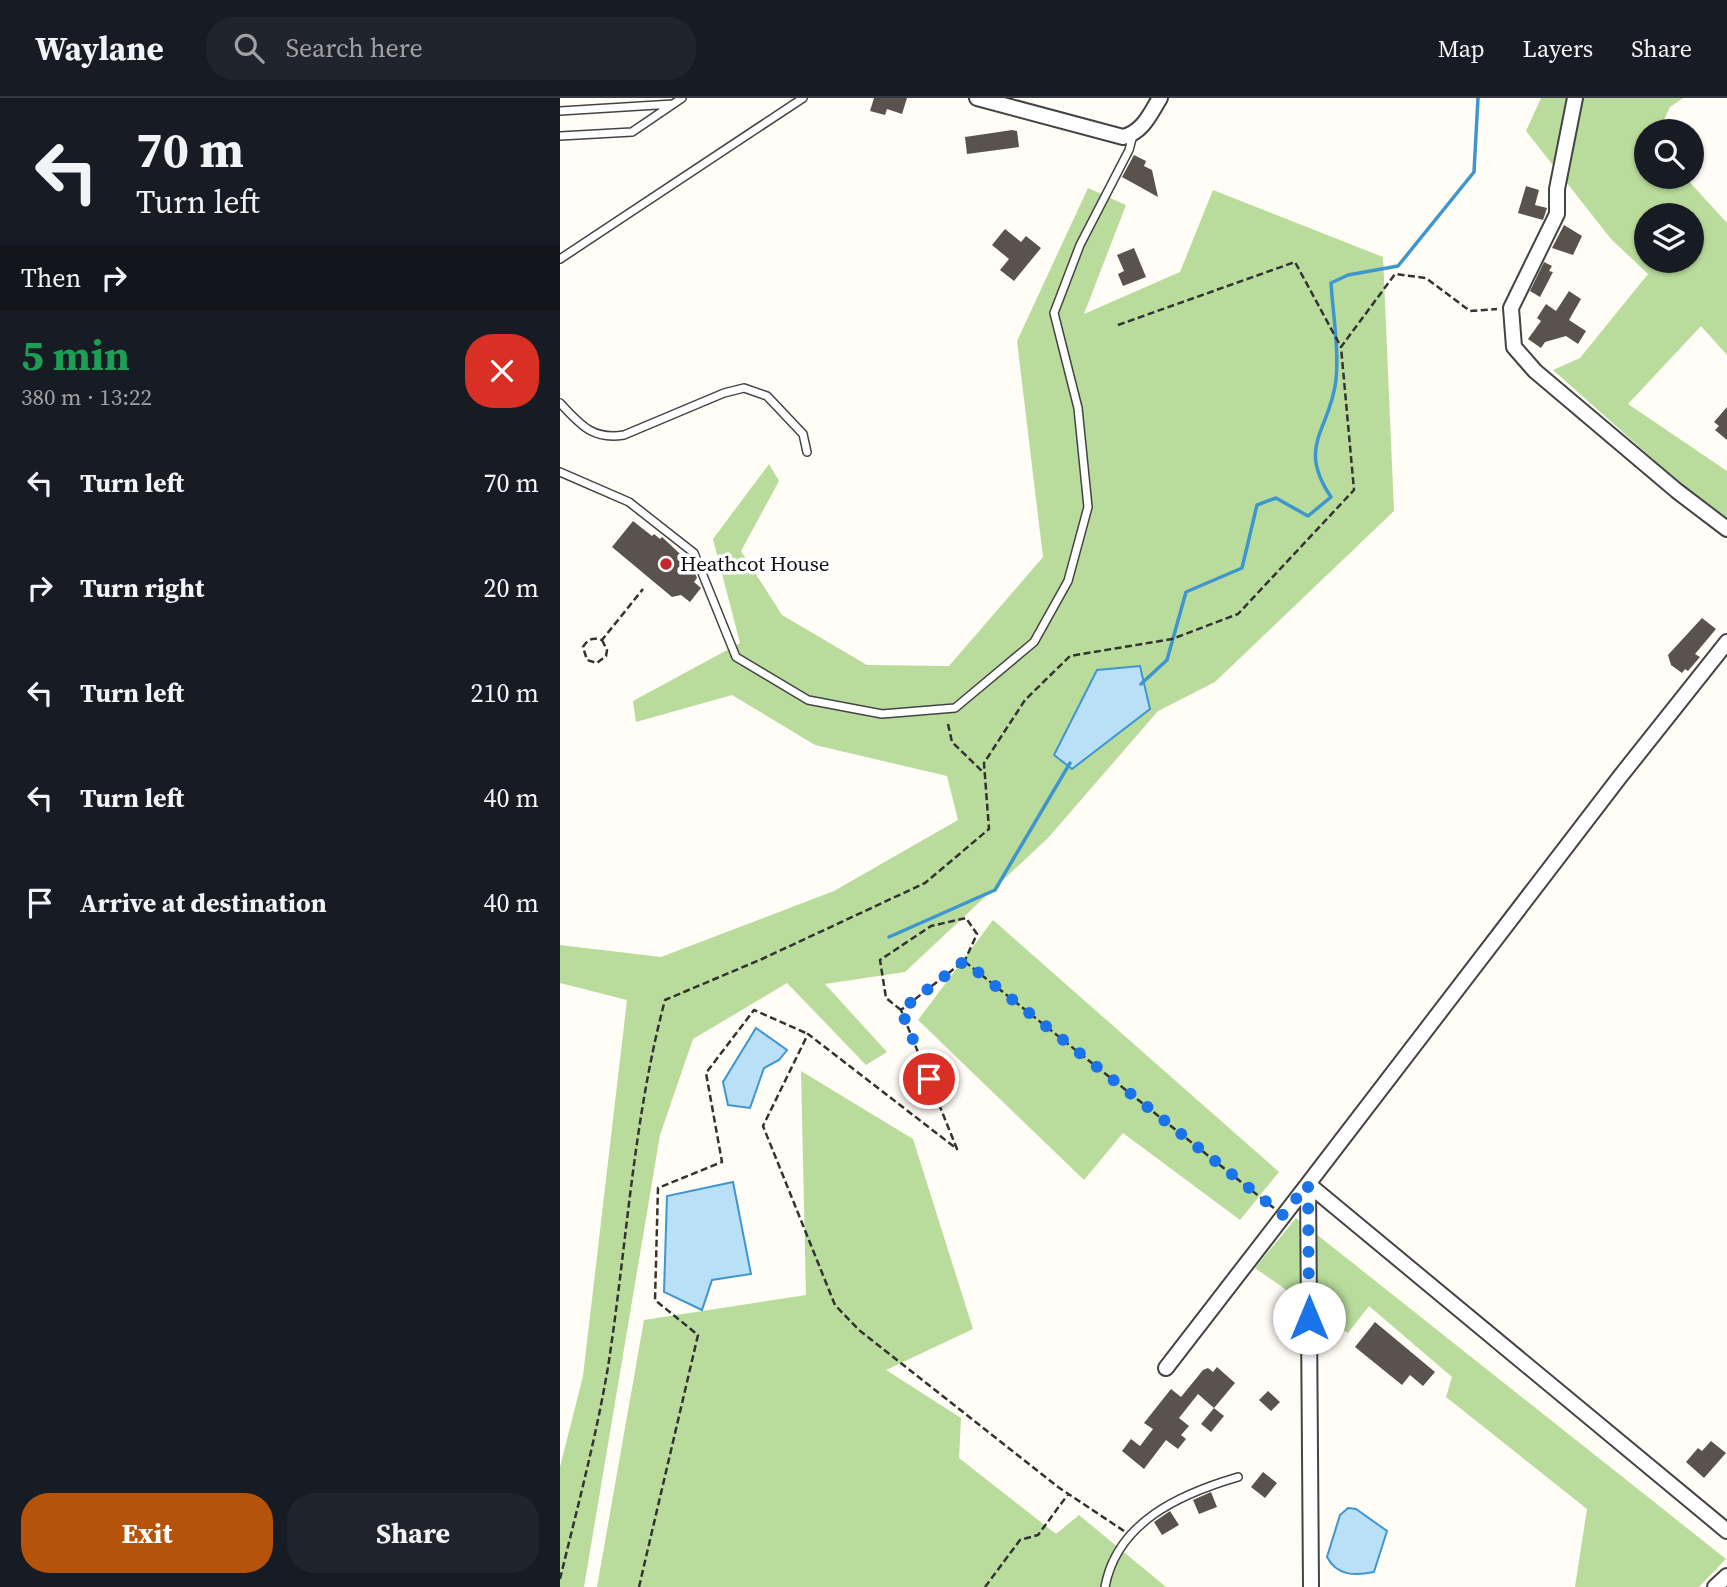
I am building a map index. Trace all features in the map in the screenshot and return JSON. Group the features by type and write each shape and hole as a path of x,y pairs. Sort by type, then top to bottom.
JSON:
{"street":[{"path":"977,98 1124,137 1134,135 1160,98"},
{"path":"1575,98 1557,189 1557,214 1511,308 1514,347 1535,371 1677,491 1727,528"},
{"path":"1166,1368 1619,778 1727,642"},
{"path":"1308,1184 1727,1531"},
{"path":"1308,1184 1311,1587"},
{"path":"1715,1587 1727,1576"}],"lane":[{"path":"560,135 632,132 682,98"},
{"path":"560,259 803,98"},
{"path":"560,111 674,104"},
{"path":"560,472 629,502 694,553 736,657 808,700 882,714 955,708 1034,642 1068,581 1088,507 1078,408 1054,313 1080,245 1129,150 1134,135"},
{"path":"560,403 585,429 607,438 624,435 724,393 744,388 767,396 803,435 807,452"},
{"path":"1105,1587 1128,1534 1167,1505 1238,1477"}],"path":[{"path":"560,1579 608,1368 625,1218 655,1038 665,1000 762,959 925,883 989,829 984,763 1026,700 1070,656 1172,639 1238,614 1354,489 1341,347 1295,262 1118,325"},
{"path":"1341,347 1395,274 1426,278 1470,311 1511,308"},
{"path":"602,640 643,589"},
{"path":"595,638 602,640 607,650 606,656 597,663 587,660 583,647 587,641 595,638"},
{"path":"948,724 951,742 985,774"},
{"path":"639,1587 698,1335 655,1300 658,1188 722,1162 706,1073 754,1010 807,1034 957,1149 901,1010 886,999 880,960 930,926 966,918 977,934 964,961 901,1010"},
{"path":"964,961 1283,1215"},
{"path":"807,1034 762,1126 835,1305 859,1330 1058,1487 1128,1534"},
{"path":"985,1587 1020,1540 1038,1535 1069,1493"}],"green space":[{"path":"1541,98 1683,98 1670,107 1664,119 1634,119 1634,189 1696,189 1727,223 1727,355 1701,326 1628,404 1727,471 1727,525 1553,370 1580,358 1647,273 1704,273 1704,203 1634,203 1634,261 1611,239 1526,131"},
{"path":"1088,188 1126,205 1084,314 1180,272 1213,190 1383,257 1394,511 1215,682 1158,711 1048,838 905,972 825,984 887,1052 866,1065 787,983 693,1039 660,1135 584,1587 560,1587 560,1467 583,1376 627,1000 560,983 560,945 661,957 834,891 958,820 947,776 815,745 732,695 636,722 633,701 740,643 713,539 769,464 779,481 741,551 782,615 867,665 949,666 1043,557 1017,341"},
{"path":"993,920 1279,1172 1240,1220 1123,1133 1084,1180 918,1020"},
{"path":"801,1071 913,1139 973,1329 886,1370 961,1418 959,1458 1056,1534 1079,1515 1166,1587 597,1587 644,1320 806,1295"},
{"path":"1296,1218 1726,1559 1699,1587 1575,1587 1587,1509 1446,1397 1452,1377 1369,1306 1348,1333 1255,1268"}],"water":[{"path":"1140,666 1150,709 1072,769 1054,755 1097,670"},
{"path":"756,1028 787,1050 779,1060 764,1068 750,1108 728,1105 723,1082"},
{"path":"733,1182 751,1274 712,1280 702,1310 664,1292 667,1196"},
{"path":"1348,1508 1356,1509 1387,1531 1374,1572 1347,1573 1336,1568 1327,1557 1340,1515"}],"building":[{"path":"874,98 907,98 902,114 887,109 885,115 870,111"},
{"path":"1017,131 1019,147 967,154 965,137"},
{"path":"1134,155 1146,161 1144,166 1152,170 1158,197 1122,177"},
{"path":"1526,186 1539,190 1535,205 1547,208 1543,220 1518,213"},
{"path":"1564,225 1582,236 1573,255 1552,248"},
{"path":"1005,229 1021,242 1026,236 1041,248 1014,281 1000,270 1009,259 992,245"},
{"path":"1134,248 1146,277 1123,286 1118,274 1124,271 1117,255"},
{"path":"1544,262 1552,266 1549,271 1553,272 1540,297 1530,291"},
{"path":"1569,291 1581,299 1569,320 1586,331 1578,344 1566,336 1545,342 1541,348 1528,339 1541,321 1537,318 1546,304 1556,311"},
{"path":"1727,407 1727,440 1715,430 1719,426 1714,422"},
{"name":"Heathcot House","path":"633,521 652,536 654,534 660,539 662,537 692,565 697,578 694,582 701,588 690,602 681,595 672,597 612,547"},
{"path":"1702,618 1716,629 1695,654 1700,657 1688,671 1685,669 1682,673 1671,665 1668,655"},
{"path":"1375,1322 1435,1372 1423,1386 1410,1375 1402,1385 1355,1347"},
{"path":"1217,1367 1235,1383 1214,1408 1198,1394 1179,1418 1189,1426 1181,1435 1186,1439 1178,1449 1166,1440 1144,1469 1122,1451 1131,1439 1140,1446 1153,1429 1144,1423 1171,1389 1181,1397 1203,1370 1208,1368 1213,1372"},
{"path":"1268,1391 1280,1402 1271,1411 1259,1400"},
{"path":"1214,1408 1224,1416 1211,1432 1201,1424"},
{"path":"1711,1441 1726,1453 1704,1478 1686,1462 1698,1448 1702,1451"},
{"path":"1263,1472 1277,1483 1265,1498 1251,1487"},
{"path":"1211,1492 1217,1507 1199,1514 1193,1500"},
{"path":"1170,1511 1179,1525 1162,1535 1154,1522"}],"waterway":[{"path":"1141,684 1167,660 1186,592 1242,568 1257,505 1276,498 1308,516 1331,497 1316,464 1318,438 1333,398 1337,368 1331,283 1348,275 1398,266 1474,172 1478,98"},
{"path":"889,937 995,890 1070,763"}],"place":[{"name":"Heathcot House","path":"666,564"}],"route":[{"path":"929,1079 901,1010 964,961 1283,1215 1308,1184 1309,1318"}]}
